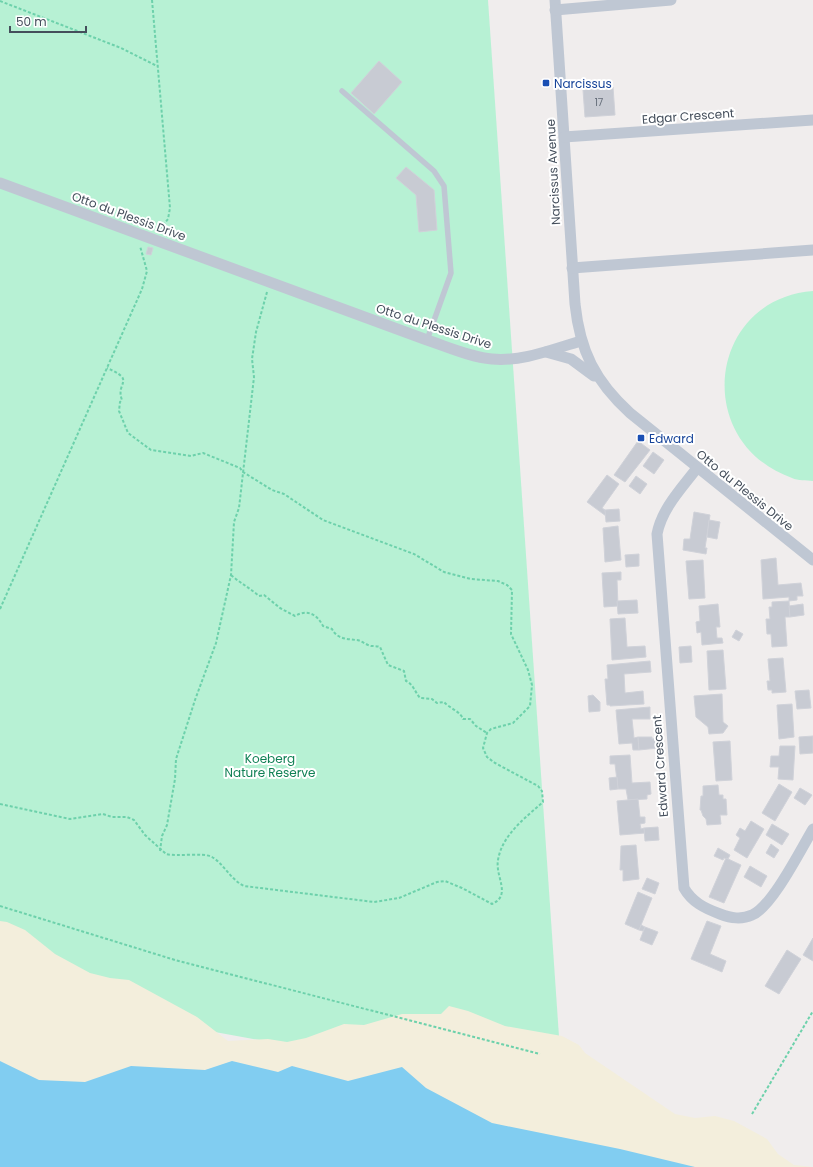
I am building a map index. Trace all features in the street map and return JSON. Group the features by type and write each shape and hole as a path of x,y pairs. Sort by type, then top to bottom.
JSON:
{"street":[{"path":"555,5 671,0"},
{"name":"Narcissus Avenue","path":"555,5 572,268 576,313 582,341"},
{"name":"Edgar Crescent","path":"564,137 813,120"},
{"name":"Otto du Plessis Drive","path":"0,183 463,352 492,359 524,357 582,341 590,362 602,384 611,395 630,413 697,468 813,560"},
{"path":"572,268 813,250"},
{"path":"546,352 571,359 580,364 602,384"},
{"name":"Edward Crescent","path":"697,468 665,512 657,534 684,888 694,901 710,910 737,918 754,915 769,902 813,829"}],"lane":[{"path":"342,91 434,171 444,186 451,273 427,340"}],"path":[{"path":"152,0 170,208 168,219 152,238"},
{"path":"0,1 121,48 157,66"},
{"path":"0,609 146,279 146,264 140,246"},
{"path":"160,851 162,836 167,825 175,779 176,759 195,700 216,643 231,575 234,522 239,508 254,377 252,359 263,302 270,282"},
{"path":"0,804 70,819 103,814 127,817 134,820 145,835 160,851 174,856 200,854 212,857 235,882 257,889 374,902 399,898 437,882 445,881 492,904 501,897 503,892 497,867 502,846 520,821 543,802 544,797 538,786 508,771 486,757 483,748 487,733 491,729 513,723 530,706 532,685 528,670 511,634 512,590 507,585 498,582 471,579 444,572 414,554 323,520 284,494 272,490 243,472 240,468 203,453 191,456 154,451 128,434 118,411 122,400 120,396 123,386 123,378 121,374 107,368"},
{"path":"231,575 259,596 264,595 289,614 295,616 302,612 307,612 319,617 323,626 332,629 334,633 340,637 351,641 357,640 370,646 380,647 388,665 404,671 406,681 411,684 414,691 420,698 432,699 437,703 444,702 450,708 458,712 462,719 470,719 487,733"},
{"path":"0,906 175,960 540,1054"},
{"path":"752,1114 813,1011"},
{"path":"809,1018 813,1019"}],"green space":[{"name":"Koeberg Nature Reserve","path":"0,0 488,0 563,1095 0,993"},
{"path":"813,291 813,481 794,479 760,460 738,435 727,405 725,374 734,344 751,319 778,300"}],"sand":[{"path":"0,921 7,922 25,930 55,954 90,973 110,978 129,980 197,1017 228,1041 268,1039 287,1042 306,1038 344,1024 364,1025 402,1014 441,1014 449,1006 468,1011 505,1026 562,1036 579,1045 585,1053 675,1114 695,1118 715,1116 734,1121 767,1139 778,1154 794,1165 813,1167 0,1167"}],"water":[{"path":"0,1061 39,1080 85,1082 131,1066 205,1070 232,1061 278,1072 292,1066 348,1081 402,1067 426,1088 492,1123 620,1149 695,1167 0,1167"}],"building":[{"path":"379,61 402,82 374,114 351,93"},
{"path":"613,87 615,115 585,117 583,90"},
{"path":"406,167 434,190 437,230 419,232 416,195 396,178"},
{"path":"148,247 153,248 151,255 146,254"},
{"path":"638,441 650,450 625,482 614,475"},
{"path":"653,452 664,460 654,474 643,466"},
{"path":"607,475 619,484 602,508 605,510 606,516 587,502"},
{"path":"636,476 647,484 640,494 629,486"},
{"path":"619,509 620,521 606,522 605,510"},
{"path":"694,512 710,515 705,548 707,548 706,554 683,550 684,539 690,539"},
{"path":"709,520 720,522 717,539 707,537"},
{"path":"618,526 621,560 605,562 603,528"},
{"path":"639,554 639,566 626,567 625,555"},
{"path":"776,558 778,585 801,583 803,596 797,596 797,600 789,601 789,597 763,599 761,560"},
{"path":"703,560 705,598 689,599 686,561"},
{"path":"621,572 621,580 617,580 618,606 604,607 602,573"},
{"path":"637,600 638,613 618,614 617,601"},
{"path":"789,601 790,617 785,617 787,646 772,647 771,634 767,634 766,619 770,619 769,607 772,607 772,602"},
{"path":"718,604 720,627 716,627 717,638 722,638 723,643 702,645 701,632 697,633 696,622 700,621 699,606"},
{"path":"803,604 804,615 790,617 789,606"},
{"path":"625,618 627,647 645,646 646,657 612,660 610,619"},
{"path":"736,630 743,634 739,641 732,637"},
{"path":"691,646 692,662 680,663 679,647"},
{"path":"723,650 726,689 709,690 707,651"},
{"path":"783,658 786,692 772,693 772,690 768,690 767,681 770,681 768,659"},
{"path":"650,661 651,672 624,674 625,693 643,691 644,704 607,705 605,679 608,679 607,665"},
{"path":"809,690 811,708 797,709 795,691"},
{"path":"722,694 723,722 728,726 723,733 709,734 708,727 696,717 694,696"},
{"path":"593,695 600,702 600,711 589,712 588,696"},
{"path":"792,704 794,737 779,739 777,705"},
{"path":"650,707 650,719 632,719 634,738 638,737 639,750 633,750 632,743 619,744 616,710"},
{"path":"813,736 813,753 800,754 799,737"},
{"path":"638,737 652,737 652,739 657,738 658,748 639,750"},
{"path":"730,741 732,780 716,781 713,742"},
{"path":"780,746 795,746 793,780 778,779 779,767 770,767 771,756 779,756"},
{"path":"630,755 632,783 650,782 651,794 647,795 647,799 628,800 626,789 618,789 615,764 610,764 610,756"},
{"path":"617,777 618,789 610,790 609,778"},
{"path":"779,784 792,792 775,821 762,813"},
{"path":"718,785 719,795 723,795 723,799 726,799 727,815 720,815 721,824 707,825 706,819 700,810 701,796 703,796 703,786"},
{"path":"800,788 812,795 805,805 794,798"},
{"path":"638,799 640,817 645,817 645,823 640,824 641,829 644,828 645,833 620,835 617,801"},
{"path":"751,821 764,829 747,858 734,850 740,838 736,835 740,828 745,831"},
{"path":"772,824 789,834 782,845 766,835"},
{"path":"658,827 659,840 645,841 644,828"},
{"path":"771,844 779,850 774,858 766,853"},
{"path":"636,845 639,879 623,881 623,870 620,870 621,846"},
{"path":"718,848 730,855 728,859 724,858 723,860 714,856"},
{"path":"726,858 741,865 724,903 709,897"},
{"path":"750,866 767,876 761,887 744,877"},
{"path":"647,878 659,883 655,894 642,889"},
{"path":"638,892 652,898 639,930 625,924"},
{"path":"707,921 721,926 710,954 726,961 722,972 691,959"},
{"path":"641,925 645,927 643,931 639,930"},
{"path":"645,927 658,932 652,945 640,940"},
{"path":"813,938 813,961 803,955"},
{"path":"787,950 801,959 779,994 765,986"}],"place":[{"name":"Narcissus","path":"546,83"},
{"name":"Edward","path":"641,438"}]}
